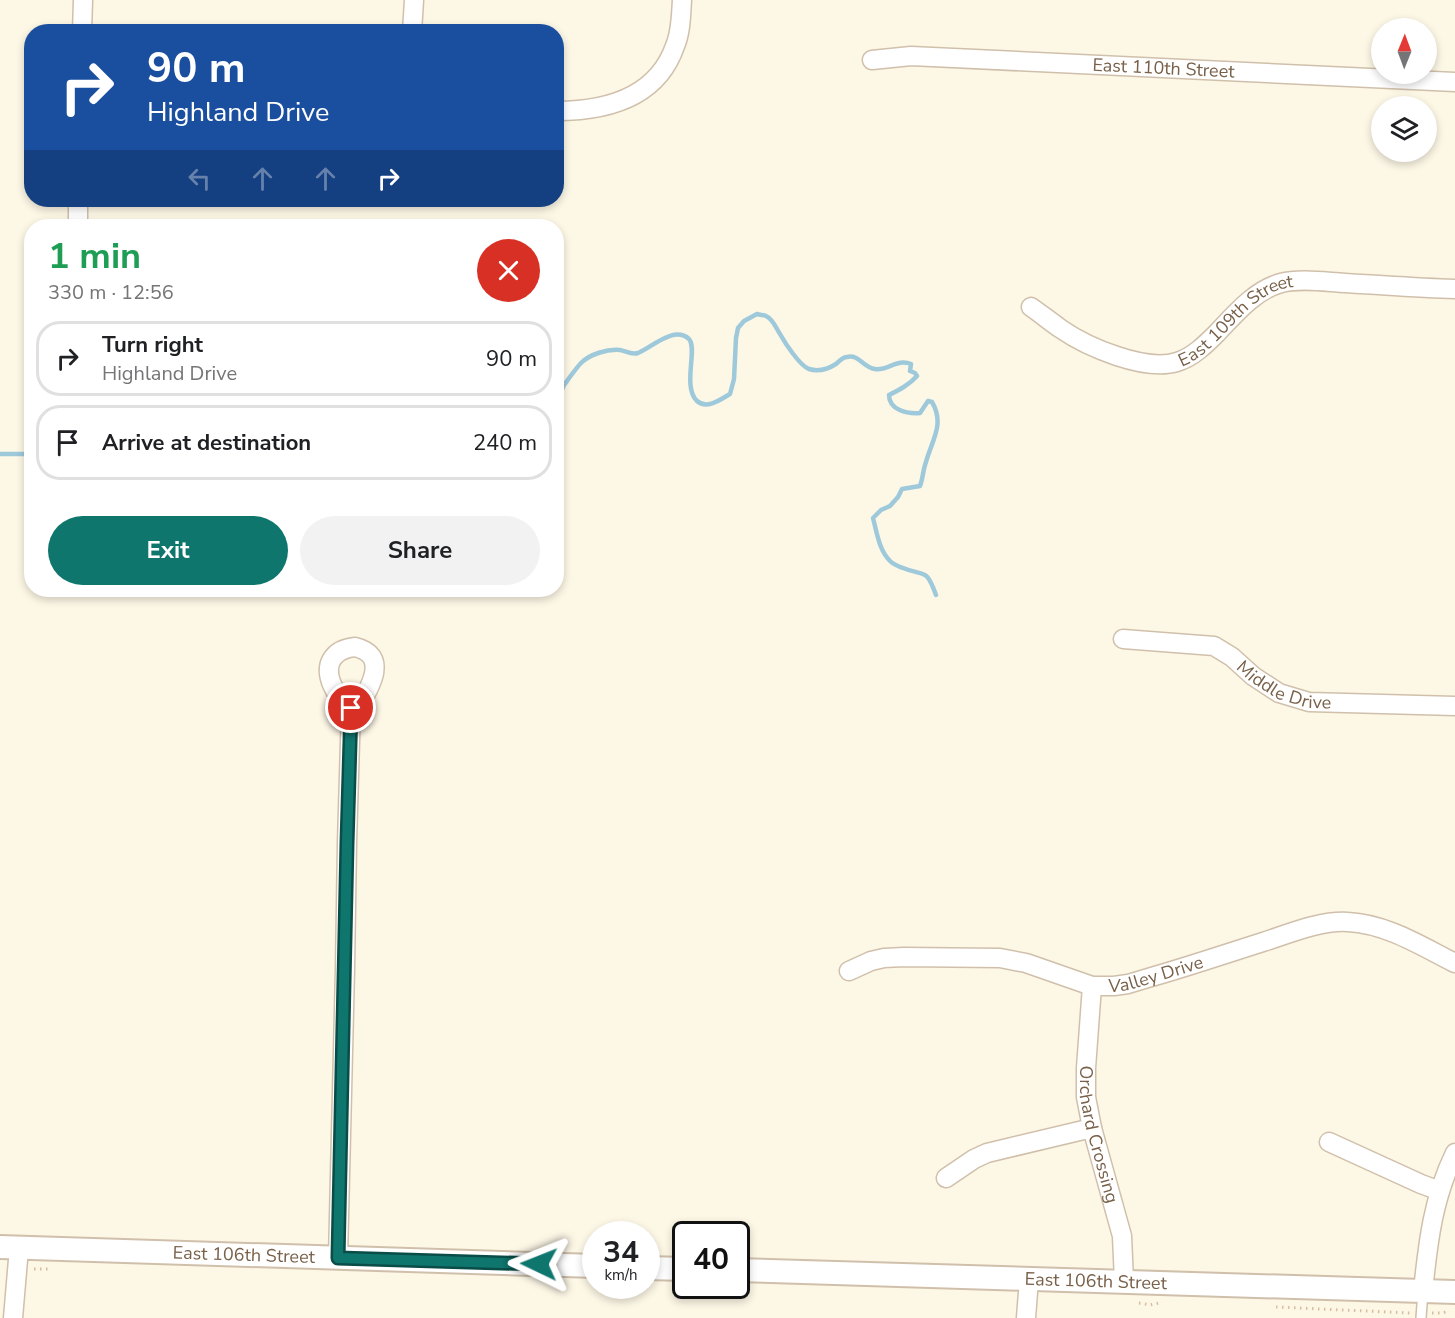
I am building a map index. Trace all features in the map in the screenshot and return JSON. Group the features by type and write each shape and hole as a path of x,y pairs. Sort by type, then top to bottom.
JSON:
{"street":[{"path":"82,24 83,0"},
{"path":"412,24 414,0"},
{"path":"564,110 600,108 619,102 646,88 663,69 676,46 682,0"},
{"name":"East 110th Street","path":"872,60 911,56 1455,82"},
{"name":"East 109th Street","path":"1031,307 1062,330 1104,351 1142,363 1165,364 1178,362 1195,353 1255,296 1270,286 1283,282 1334,282 1455,289"},
{"name":"Middle Drive","path":"1123,639 1214,646 1279,693 1309,702 1455,706"},
{"path":"338,1258 351,708"},
{"name":"Valley Drive","path":"849,971 878,960 904,957 1000,958 1026,963 1092,986 1128,984 1297,931 1346,922 1389,931 1455,963"},
{"name":"Orchard Crossing","path":"1092,986 1086,1097 1092,1128 1122,1236 1124,1281"},
{"path":"946,1178 987,1152 1092,1128"},
{"path":"1329,1142 1440,1191"},
{"path":"1423,1291 1430,1227 1440,1191 1455,1153"},
{"path":"9,1248 13,1318"},
{"name":"East 106th Street","path":"9,1248 582,1266"},
{"name":"East 106th Street","path":"750,1270 1455,1292"},
{"path":"1026,1318 1029,1279"}],"lane":[{"path":"1421,1318 1423,1291"}],"path":[{"path":"1393,1312 1403,1313"}],"waterway":[{"path":"564,385 579,365 589,357 604,351 615,350 638,353 670,336 683,335 689,339 691,344 690,378 693,395 701,403 714,403 730,394 734,379 738,328 744,321 757,314 771,319 793,354 801,364 809,369 826,369 844,358 851,357 875,369 897,363 911,364 910,371 917,376 907,385 889,395 890,400 895,408 915,413 920,413 928,401 932,402 936,410 936,432 920,486 902,489 890,506 881,510 873,518 886,557 896,565 924,574 930,580 936,595"},
{"path":"0,454 24,454"}],"route":[{"path":"351,708 338,1258 539,1264"}]}
